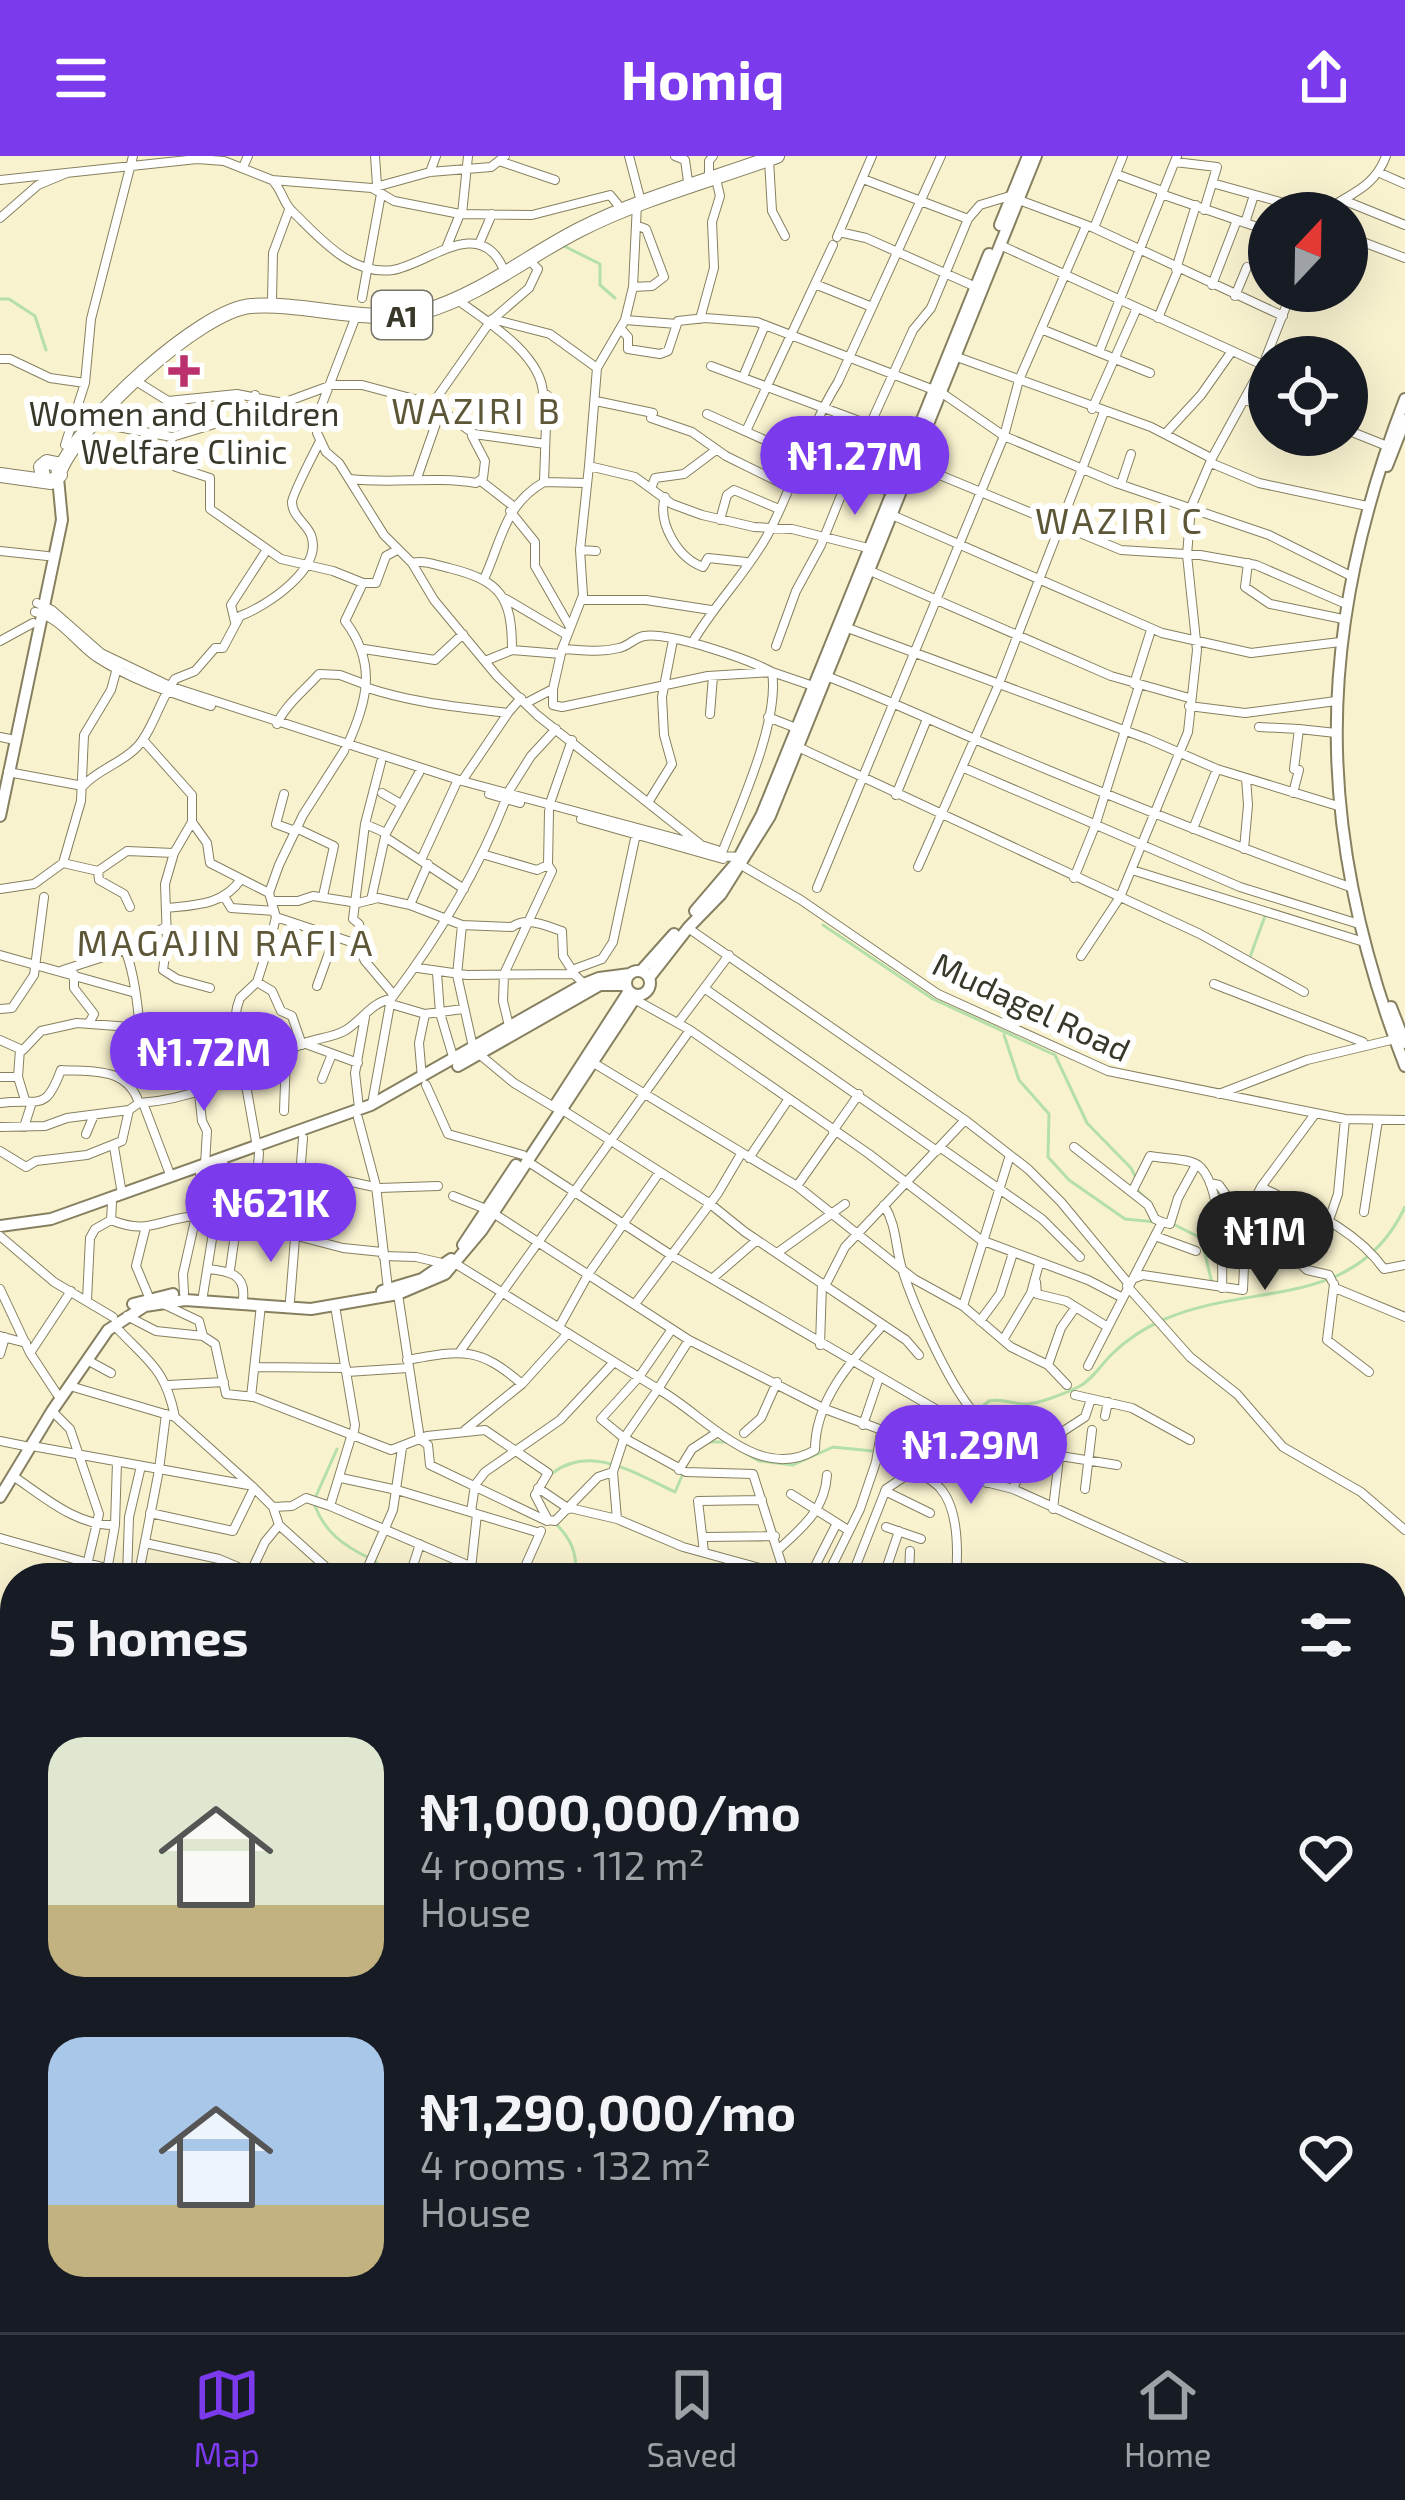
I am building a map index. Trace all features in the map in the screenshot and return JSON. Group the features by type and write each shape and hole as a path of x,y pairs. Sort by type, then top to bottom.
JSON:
{"highway":[{"name":"A1","path":"51,472 65,445 104,398 208,316 238,303 272,300 358,308 411,307 449,294 619,206 770,157"},
{"name":"A1","path":"51,472 135,380 210,321 238,308 360,305 410,314 455,298 639,201 712,175"},
{"path":"0,472 51,472"}],"main road":[{"path":"558,1108 592,1062 635,985 721,894 770,816 976,287 1032,156"},
{"path":"154,1299 335,1306 429,1284 451,1264 635,985 740,861 892,492 957,357 1015,198"},
{"path":"1400,1041 1364,942 1350,886 1338,806 1336,701 1343,619 1367,506 1405,400"},
{"path":"1405,420 1383,478 1358,577 1345,658 1342,733 1344,803 1356,884 1405,1066"},
{"path":"0,816 57,510 51,472"},
{"path":"0,788 5,738 63,511 51,472"},
{"path":"424,1082 584,984 599,978 635,985"},
{"path":"117,1198 303,1138 424,1082 600,985 635,985"},
{"path":"0,1231 117,1198 363,1111"},
{"path":"0,1497 97,1333 154,1299 184,1294 328,1301 393,1292"},
{"path":"0,1485 118,1319"}],"street":[{"path":"243,167 248,156"},
{"path":"375,156 368,267 360,305 326,387 317,423 320,441 397,550 412,563 434,600 485,661 556,729 701,845"},
{"path":"430,172 436,156"},
{"path":"446,247 461,214 469,156"},
{"path":"629,156 639,201 633,287 623,325 597,368 580,550 582,600 562,651 553,705 713,676 772,673"},
{"path":"675,156 685,160 688,181"},
{"path":"700,319 714,268 712,222 720,197 709,161 713,156"},
{"path":"747,429 872,156"},
{"path":"692,643 771,527 941,156"},
{"path":"817,888 1004,436 1019,380 1124,156"},
{"path":"1358,192 1380,173 1386,156"},
{"path":"770,157 772,212 785,236"},
{"path":"0,180 132,162 196,159 243,167 272,180 376,189 461,214 543,213 610,195 619,206"},
{"path":"376,189 430,172 491,167 504,159 554,179"},
{"path":"1100,352 1176,159 1217,166 1158,318"},
{"path":"65,445 85,383 91,319 132,162"},
{"path":"0,218 38,185 67,173"},
{"path":"1380,173 1405,184"},
{"path":"1116,174 1248,224"},
{"path":"863,178 968,219"},
{"path":"272,180 289,210 347,262 394,270 446,247 479,244 496,254 502,266"},
{"path":"1212,183 1248,193"},
{"path":"776,646 913,330 931,308 968,219 980,205 1015,198 1138,248 1283,316"},
{"path":"1212,284 1248,207"},
{"path":"272,300 273,254 289,210"},
{"path":"1368,210 1405,225"},
{"path":"479,244 492,214"},
{"path":"633,287 652,286 664,277 646,230 638,226"},
{"path":"836,238 866,238 976,287"},
{"path":"1368,244 1405,258"},
{"path":"999,245 1248,358"},
{"path":"417,478 436,408 491,322 529,288 538,269 528,258"},
{"path":"1235,296 1246,267"},
{"path":"814,284 872,307"},
{"path":"455,298 491,322 542,382 543,395 548,395 544,482"},
{"path":"1093,409 1138,308"},
{"path":"1275,336 1284,312"},
{"path":"623,325 700,319 765,325 938,391 1004,436 1082,470 1269,535 1351,576"},
{"path":"491,322 550,334 597,368"},
{"path":"623,325 628,349 660,354 668,350 676,324"},
{"path":"743,377 765,325"},
{"path":"1041,328 1150,373"},
{"path":"1166,433 1202,395 1232,351"},
{"path":"957,357 1166,433 1259,483 1367,506"},
{"path":"0,359 50,378 85,383"},
{"path":"711,366 870,425"},
{"path":"135,380 168,401 256,395 283,403 326,387 352,384 436,408 470,433 485,461 481,481"},
{"path":"93,422 172,437 221,422 245,424 256,395"},
{"path":"1081,956 1120,897 1188,732 1196,640 1187,555 1191,507 1248,396"},
{"path":"596,401 652,412 651,418 692,432 788,488"},
{"path":"918,867 998,686 1104,412"},
{"path":"707,414 892,492"},
{"path":"470,433 544,444"},
{"path":"172,437 170,450 178,456 176,467 211,481 210,509 266,551 304,566 376,583 386,556 397,550"},
{"path":"1368,438 1387,446"},
{"path":"82,786 144,741 177,676 195,671 215,648 223,648 235,623 288,589 304,566 312,536 291,500 320,441"},
{"path":"652,487 655,478 684,475 716,450"},
{"path":"1121,484 1131,454"},
{"path":"911,463 1121,550 1247,563 1346,604"},
{"path":"589,466 626,474 691,512 825,535 868,548"},
{"path":"348,479 481,481 512,509 535,542 535,566 568,631"},
{"path":"484,579 512,509 544,482 585,483"},
{"path":"720,520 727,495 734,490 779,509"},
{"path":"665,497 663,522 692,562 703,567 709,558 746,562"},
{"path":"890,515 1151,630 1251,653 1340,642"},
{"path":"580,550 596,551"},
{"path":"0,551 47,556"},
{"path":"235,623 231,605 266,551"},
{"path":"412,563 422,561 484,579 503,598 568,631"},
{"path":"1247,563 1246,587 1270,604 1343,619"},
{"path":"868,570 1136,685 1189,702 1245,713 1336,701"},
{"path":"226,1083 240,998 256,982 276,914 271,897 296,829 345,748 365,685 364,649 345,621 363,583"},
{"path":"503,598 512,616 512,650"},
{"path":"582,600 646,600 711,610"},
{"path":"0,640 38,611"},
{"path":"38,611 94,656 168,689 459,783 701,845 740,861"},
{"path":"38,611 101,653 168,689 381,762 459,783"},
{"path":"845,627 1217,769 1338,806"},
{"path":"1074,878 1106,794 1151,630"},
{"path":"364,649 435,660 463,634"},
{"path":"485,661 512,650 599,652 621,648 640,636 692,643 813,686"},
{"path":"649,801 672,764 663,723 673,640"},
{"path":"0,889 34,884 63,863 78,820 84,735 111,690 117,668"},
{"path":"720,856 748,788 775,690 772,673"},
{"path":"277,724 283,710 319,674 340,675 435,705 508,713"},
{"path":"710,714 713,676"},
{"path":"826,676 1193,830 1350,886"},
{"path":"410,905 459,783 508,713 523,700 553,689"},
{"path":"768,717 796,728"},
{"path":"896,795 927,719"},
{"path":"1259,727 1336,733"},
{"path":"363,1111 392,999 418,968 430,940 464,889 531,757 556,729"},
{"path":"1293,793 1299,770 1294,769 1298,729"},
{"path":"509,1028 504,974 552,871 548,865 549,808 572,740"},
{"path":"144,741 192,795 192,822 174,853 165,884 163,970 209,988"},
{"path":"798,747 1200,934 1304,992"},
{"path":"381,762 365,824 353,920 359,924 364,961 392,999 425,1014 463,1009"},
{"path":"964,768 1253,892 1359,924"},
{"path":"1193,830 1217,769"},
{"path":"8,772 82,786"},
{"path":"371,900 386,835 419,773"},
{"path":"1244,849 1246,778"},
{"path":"382,793 401,804"},
{"path":"284,794 276,824 334,846 322,896"},
{"name":"Mudagel Road","path":"549,808 740,861 892,965 989,1020 1121,1076 1345,1119 1405,1120"},
{"path":"192,822 207,843 210,863 271,897 298,902 322,896 358,903 371,900 410,905 462,925 512,927 531,922 562,931 563,956 584,984"},
{"path":"365,824 464,889"},
{"path":"418,968 457,975 573,972 602,958 613,942 636,834"},
{"path":"63,863 98,871 127,851 174,853"},
{"path":"482,854 537,870 548,865"},
{"path":"1132,870 1364,942"},
{"path":"98,871 99,880 124,894 130,908"},
{"path":"167,908 197,907 224,896 241,879"},
{"path":"224,896 231,908 276,914 360,948"},
{"path":"0,1009 12,1009 36,967 44,897"},
{"path":"462,925 457,975 476,1051 514,1083 709,1203 906,1340 919,1354"},
{"path":"62,971 125,950 165,926"},
{"path":"688,928 1010,1155 1061,1202 1190,1358 1250,1407 1282,1447 1360,1492 1405,1530"},
{"path":"317,986 335,936"},
{"path":"125,950 135,973 132,992 140,1030"},
{"path":"0,955 132,992"},
{"path":"678,1023 729,955"},
{"path":"437,973 440,1012 454,1061"},
{"path":"74,974 74,988 94,1014 89,1023"},
{"path":"256,982 272,991 281,1011 292,1016 303,1044 358,1063"},
{"path":"1214,984 1369,1044"},
{"path":"635,985 678,1023 981,1240 1121,1297"},
{"path":"704,988 998,1187 1042,1219 1080,1257"},
{"path":"0,1127 199,1093 286,1056 303,1044 346,1030 382,1000 392,999"},
{"path":"425,1014 419,1042 424,1082 448,1134 525,1158 671,1256 964,1425 1029,1451 1117,1465"},
{"path":"364,1016 355,1085 420,1438 428,1445 430,1465 511,1507 550,1521"},
{"path":"24,1126 28,1101 18,1077 20,1049 40,1031 89,1023 170,1030 193,1041 230,1043"},
{"path":"119,1076 121,1029"},
{"path":"461,1350 690,1030"},
{"path":"0,1040 20,1049"},
{"path":"1217,1094 1306,1060 1400,1041"},
{"path":"322,1079 332,1054"},
{"path":"284,1111 286,1056"},
{"path":"592,1062 797,1186 927,1288 963,1306 1004,1340 1048,1365 1067,1385"},
{"path":"0,1102 42,1103 50,1097 61,1070 119,1076 129,1082 171,1177"},
{"path":"244,1072 258,1150 254,1216"},
{"path":"0,1077 18,1077"},
{"path":"184,1294 194,1216 203,1186 207,1131 199,1093"},
{"path":"797,1186 859,1094"},
{"path":"635,1304 788,1100"},
{"path":"0,1150 26,1167 36,1161 114,1147 122,1141 137,1105"},
{"path":"86,1134 94,1114"},
{"path":"1247,1215 1261,1187 1315,1114"},
{"path":"1329,1220 1338,1194 1345,1119"},
{"path":"820,1345 823,1284 839,1256 965,1120"},
{"path":"1364,1213 1378,1120"},
{"path":"290,1301 303,1138"},
{"path":"87,1300 90,1238 111,1220 117,1198 114,1147"},
{"path":"1074,1147 1170,1224 1196,1165"},
{"path":"963,1306 1010,1155"},
{"path":"1132,1192 1150,1156 1196,1165 1210,1183 1218,1215 1222,1288"},
{"path":"203,1295 224,1165"},
{"path":"302,1171 406,1190 415,1185 438,1186"},
{"path":"465,1430 522,1384 563,1330 589,1273 659,1173"},
{"path":"1210,1183 1219,1186 1307,1270 1405,1317"},
{"path":"1261,1187 1329,1220 1372,1253 1384,1269 1405,1264"},
{"path":"453,1196 490,1211 689,1340 825,1409 917,1443 966,1478 1013,1489 1176,1563"},
{"path":"777,1253 845,1204"},
{"path":"884,1205 895,1225 901,1266 937,1351 970,1408"},
{"path":"111,1220 136,1230 194,1216"},
{"path":"230,1270 237,1220 254,1216 343,1248 451,1264 694,1411 716,1437 754,1455 791,1462 815,1450 817,1420 850,1363 881,1326"},
{"path":"1088,1366 1162,1222"},
{"path":"1129,1283 1143,1275 1243,1290 1245,1243 1258,1226"},
{"path":"146,1229 136,1266 154,1299 199,1321 203,1336"},
{"path":"0,1231 54,1282 118,1319 156,1331 203,1336 215,1343 226,1394 310,1417 391,1450 420,1438 485,1430 548,1473 537,1502 550,1521"},
{"path":"1155,1236 1196,1251"},
{"path":"712,1279 757,1240"},
{"path":"980,1321 1000,1294 1013,1253"},
{"path":"1039,1264 1037,1294 1076,1308 1106,1327"},
{"path":"208,1269 230,1270 242,1280 243,1299"},
{"path":"1004,1340 1036,1282"},
{"path":"1332,1282 1327,1340 1369,1372"},
{"path":"0,1289 30,1354 57,1394"},
{"path":"30,1354 71,1291"},
{"path":"250,1397 261,1305"},
{"path":"330,1507 355,1425 335,1306"},
{"path":"1048,1365 1061,1328 1076,1308"},
{"path":"118,1319 169,1385 170,1415 142,1563"},
{"path":"672,1329 639,1377 601,1419 624,1438 683,1471 753,1474 783,1563"},
{"path":"0,1354 3,1336 26,1343"},
{"path":"617,1519 614,1467 624,1438 689,1340"},
{"path":"256,1367 346,1370 407,1364 461,1350 488,1357 522,1384"},
{"path":"87,1360 111,1373"},
{"path":"472,1563 475,1485 485,1472 582,1401 614,1362"},
{"path":"863,1425 879,1378"},
{"path":"169,1385 224,1382"},
{"path":"744,1433 761,1418 777,1382"},
{"path":"70,1386 170,1415 253,1487 273,1507 279,1525 321,1563"},
{"path":"1075,1395 1132,1408 1190,1441"},
{"path":"1053,1509 1062,1432 1085,1417 1091,1399"},
{"path":"1105,1416 1108,1402"},
{"path":"52,1411 70,1429 99,1514 87,1563"},
{"path":"964,1425 986,1462 987,1483"},
{"path":"1085,1489 1092,1430"},
{"path":"833,1563 860,1509 881,1432"},
{"path":"683,1471 692,1449 716,1437"},
{"path":"0,1442 253,1487"},
{"path":"370,1563 398,1490 402,1448"},
{"path":"1013,1489 1029,1451"},
{"path":"856,1563 885,1491 916,1470 929,1454"},
{"path":"108,1563 117,1462"},
{"path":"127,1563 129,1517 141,1466"},
{"path":"527,1563 550,1521 614,1467"},
{"path":"916,1470 945,1496 956,1530 956,1563"},
{"path":"779,1549 826,1497 827,1475"},
{"path":"13,1476 38,1498 115,1525"},
{"path":"341,1478 398,1490 540,1533"},
{"path":"150,1513 233,1531 253,1487"},
{"path":"540,1489 570,1508 617,1519 674,1544 742,1563"},
{"path":"885,1491 930,1513"},
{"path":"791,1494 848,1530"},
{"path":"273,1507 292,1506 306,1498 420,1544 453,1563"},
{"path":"704,1552 698,1501 762,1500"},
{"path":"816,1563 837,1522"},
{"path":"256,1563 279,1525"},
{"path":"886,1527 921,1539"},
{"path":"889,1563 899,1532"},
{"path":"705,1537 775,1536"},
{"path":"0,1538 81,1563"},
{"path":"146,1543 227,1563"},
{"path":"414,1563 420,1544"},
{"path":"891,1556 910,1555 910,1563"}],"waterway":[{"path":"562,245 600,264 600,285 615,298"},
{"path":"0,299 9,299 35,316 46,350"},
{"path":"1250,957 1265,916"},
{"path":"823,925 933,999 1055,1055 1087,1123 1137,1180"},
{"path":"1004,1035 1019,1080 1049,1114 1048,1157 1069,1180 1125,1219 1156,1222"},
{"path":"1136,1189 1150,1202"},
{"path":"930,1451 989,1401 1031,1404 1078,1387 1123,1344 1165,1319 1331,1278 1359,1263 1384,1240 1405,1207"},
{"path":"1171,1223 1201,1238 1212,1283"},
{"path":"709,1442 729,1442"},
{"path":"742,1451 759,1461 793,1465 833,1447 922,1456"},
{"path":"316,1496 337,1449"},
{"path":"551,1474 566,1465 598,1461 675,1492 682,1476"},
{"path":"315,1506 336,1537 367,1557"},
{"path":"554,1522 572,1547 576,1563"}],"place":[{"name":"Women and Children Welfare Clinic","path":"184,371"}],"district":[{"name":"WAZIRI B","path":"477,409"},
{"name":"WAZIRI C","path":"1120,519"},
{"name":"MAGAJIN RAFI A","path":"226,941"}]}
